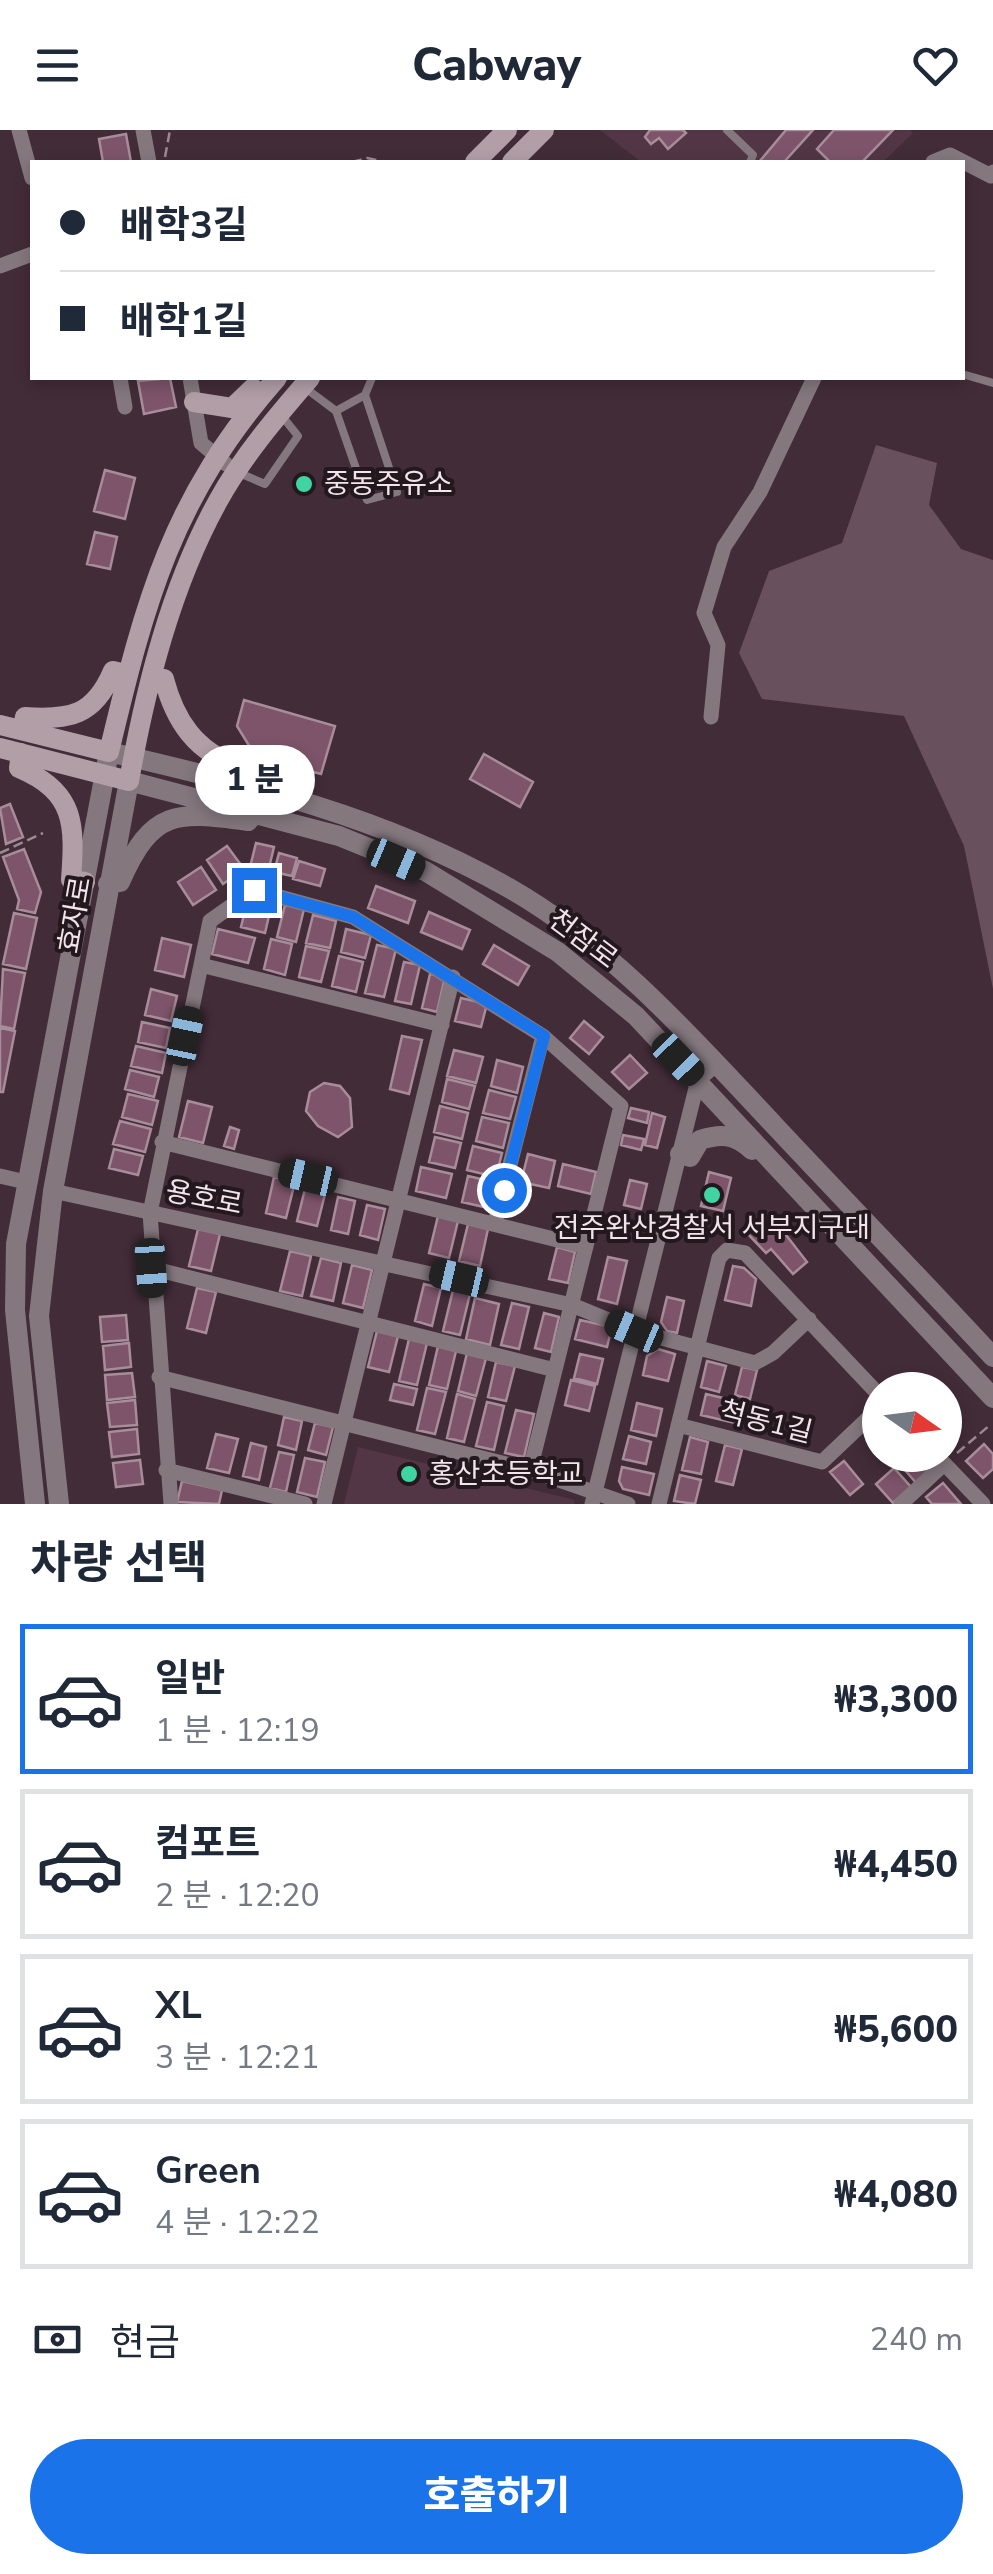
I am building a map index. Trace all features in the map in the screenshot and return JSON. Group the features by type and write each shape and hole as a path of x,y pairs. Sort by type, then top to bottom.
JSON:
{"main road":[{"path":"477,160 507,130"},
{"path":"514,160 544,130"},
{"name":"효자로","path":"109,752 126,674 170,537 217,456 275,380"},
{"name":"효자로","path":"129,780 181,581 218,500 307,382"},
{"path":"194,402 222,409 237,405 253,388 262,395"},
{"path":"22,730 25,717 65,720 84,710 107,686 113,671 126,674"},
{"path":"154,677 164,680 170,701 192,738 205,751 236,766 234,781"},
{"name":"천잠로","path":"0,724 109,752"},
{"path":"10,750 19,768 36,775 64,802 74,830 71,880 85,882"},
{"name":"천잠로","path":"10,750 129,780"}],"street":[{"path":"18,130 30,171"},
{"path":"143,130 149,160"},
{"path":"937,160 950,155 960,160"},
{"path":"965,162 992,175"},
{"path":"0,266 30,255"},
{"path":"125,380 125,407"},
{"path":"190,380 200,443 236,472"},
{"path":"712,717 718,645 704,612 724,547 760,492 813,380"},
{"name":"천잠로","path":"109,752 234,781 369,821 512,890 633,978 990,1352"},
{"name":"효자로","path":"35,1504 15,1310 16,1244 109,752"},
{"name":"천잠로","path":"129,780 256,810 339,836 425,872 509,918 591,977 698,1080 993,1398"},
{"name":"효자로","path":"59,1504 39,1316 52,1190 129,780"},
{"path":"108,884 120,882 132,855 158,825 198,813 248,821 256,810"},
{"path":"171,1504 151,1268 150,1212 210,921 254,890 353,917 454,976 544,1036 621,1106 530,1470"},
{"path":"201,965 442,1025"},
{"path":"324,1504 454,976"},
{"path":"496,1223 544,1036"},
{"path":"593,1500 698,1080 716,1064"},
{"path":"680,1154 690,1157 700,1140 720,1134 740,1139 756,1154 762,1150"},
{"path":"162,1142 586,1247"},
{"path":"0,1176 26,1182"},
{"name":"용호로","path":"52,1190 572,1304 634,1331 698,1349"},
{"name":"척동1길","path":"659,1504 720,1258 727,1250 745,1253 809,1319 773,1353 755,1362 698,1349"},
{"path":"151,1268 555,1370"},
{"path":"809,1319 862,1376"},
{"path":"159,1378 530,1470 593,1500 628,1504"},
{"name":"척동1길","path":"678,1425 822,1462 862,1424"},
{"path":"166,1470 305,1504"},
{"path":"901,1504 929,1472"},
{"path":"952,1472 983,1504"}],"lane":[{"path":"727,130 753,155 751,160"},
{"path":"965,375 993,383"},
{"path":"336,412 365,395 371,380"},
{"path":"307,382 336,412 367,500 396,492 365,395"},
{"path":"236,472 266,484 298,436 280,413"}],"path":[{"path":"155,160 166,156 170,130"},
{"path":"0,853 43,834"},
{"path":"962,1444 990,1424"}],"shaded area":[{"path":"600,130 913,133 885,160 638,160"},
{"path":"876,445 937,463 929,505 961,549 993,560 993,989 964,846 904,716 762,699 739,653 769,571 842,543"},
{"name":"홍산초등학교","path":"358,1447 575,1500 574,1504 344,1504"}],"building":[{"path":"650,130 686,133 668,149 659,138 651,144 645,137"},
{"path":"786,130 813,130 786,160 761,160"},
{"path":"834,130 893,130 864,160 828,160 817,149"},
{"path":"126,134 131,160 103,160 99,139"},
{"path":"170,380 176,407 144,414 138,381"},
{"path":"105,470 135,478 125,519 94,511"},
{"path":"95,532 117,537 110,569 87,564"},
{"path":"244,700 335,726 321,774 256,757 237,726"},
{"path":"484,754 533,782 520,807 470,779"},
{"path":"10,804 23,837 6,844 0,808"},
{"path":"256,843 274,847 267,876 249,871"},
{"path":"227,846 244,869 223,884 207,860"},
{"path":"24,849 41,892 35,913 17,909 19,900 3,857"},
{"path":"279,853 297,858 292,876 274,872"},
{"path":"299,861 325,869 320,886 293,879"},
{"path":"201,867 216,890 193,905 178,882"},
{"path":"376,886 415,901 408,923 368,908"},
{"path":"248,898 272,903 265,933 241,927"},
{"path":"285,905 304,909 296,942 277,937"},
{"path":"429,912 470,930 462,949 421,932"},
{"path":"14,913 37,918 26,969 3,964"},
{"path":"313,915 336,921 330,948 306,943"},
{"path":"218,929 255,938 248,963 212,954"},
{"path":"346,929 371,935 365,958 341,952"},
{"path":"162,938 191,945 184,977 155,970"},
{"path":"271,939 292,944 285,975 264,969"},
{"path":"377,945 396,949 384,997 365,993"},
{"path":"494,945 529,966 518,985 483,964"},
{"path":"306,946 329,951 321,982 299,977"},
{"path":"339,956 363,962 356,992 332,986"},
{"path":"404,962 420,965 411,1004 395,1001"},
{"path":"3,969 25,973 14,1029 0,1026"},
{"path":"430,974 445,977 437,1012 422,1008"},
{"path":"151,989 177,996 171,1021 145,1015"},
{"path":"461,998 487,1004 481,1027 455,1021"},
{"path":"584,1021 603,1037 589,1054 570,1038"},
{"path":"142,1022 170,1028 166,1048 138,1042"},
{"path":"0,1028 15,1031 3,1092 0,1092"},
{"path":"402,1036 422,1040 409,1094 390,1089"},
{"path":"136,1046 166,1053 162,1073 131,1066"},
{"path":"454,1050 483,1057 476,1083 447,1076"},
{"path":"630,1055 647,1073 629,1089 612,1072"},
{"path":"497,1060 523,1067 517,1093 491,1086"},
{"path":"130,1070 159,1077 154,1097 125,1089"},
{"path":"447,1079 475,1086 469,1109 442,1102"},
{"path":"324,1083 340,1086 350,1098 352,1127 338,1137 318,1126 306,1111 310,1092"},
{"path":"489,1090 516,1097 510,1119 483,1113"},
{"path":"128,1094 158,1101 152,1125 122,1117"},
{"path":"188,1101 212,1107 203,1143 179,1137"},
{"path":"440,1106 468,1113 462,1139 434,1132"},
{"path":"631,1108 649,1112 647,1123 628,1118"},
{"path":"652,1113 665,1117 657,1148 645,1145"},
{"path":"482,1117 509,1123 503,1148 476,1141"},
{"path":"120,1121 151,1129 145,1152 113,1144"},
{"path":"230,1127 239,1130 234,1149 224,1146"},
{"path":"623,1135 644,1139 641,1150 621,1145"},
{"path":"435,1137 461,1143 455,1168 429,1162"},
{"path":"473,1146 502,1153 496,1177 467,1170"},
{"path":"114,1149 143,1156 138,1175 109,1168"},
{"path":"528,1154 555,1161 549,1188 521,1182"},
{"path":"563,1164 596,1172 591,1194 558,1186"},
{"path":"421,1167 452,1174 446,1198 416,1191"},
{"path":"709,1172 731,1178 723,1211 701,1206"},
{"path":"468,1176 494,1182 488,1208 462,1202"},
{"path":"274,1177 295,1182 286,1218 266,1213"},
{"path":"630,1180 647,1184 641,1209 624,1205"},
{"path":"306,1185 326,1190 317,1226 297,1221"},
{"path":"338,1197 355,1201 348,1234 331,1230"},
{"path":"367,1205 385,1209 378,1240 360,1235"},
{"path":"769,1213 807,1262 793,1274 771,1249 766,1253 747,1233"},
{"path":"438,1216 458,1221 449,1258 429,1253"},
{"path":"468,1224 488,1229 480,1266 459,1261"},
{"path":"198,1229 220,1234 211,1271 189,1266"},
{"path":"557,1247 575,1252 568,1283 549,1279"},
{"path":"290,1251 311,1256 302,1296 280,1291"},
{"path":"608,1257 627,1261 617,1304 598,1299"},
{"path":"321,1258 341,1263 333,1301 311,1296"},
{"path":"352,1265 372,1270 363,1308 343,1303"},
{"path":"733,1266 744,1268 756,1279 751,1306 725,1300"},
{"path":"424,1284 441,1288 432,1326 415,1321"},
{"path":"197,1288 216,1292 206,1333 187,1328"},
{"path":"453,1290 470,1294 460,1335 443,1331"},
{"path":"667,1297 684,1301 677,1333 667,1331 661,1322"},
{"path":"475,1298 499,1304 490,1345 466,1339"},
{"path":"512,1303 529,1307 519,1349 501,1345"},
{"path":"544,1313 559,1317 551,1352 535,1348"},
{"path":"126,1315 128,1340 102,1342 100,1317"},
{"path":"580,1320 612,1327 607,1347 575,1339"},
{"path":"377,1331 398,1336 389,1372 368,1367"},
{"path":"409,1339 427,1343 417,1385 399,1381"},
{"path":"129,1343 131,1367 105,1370 103,1346"},
{"path":"438,1346 456,1351 447,1389 429,1385"},
{"path":"658,1349 675,1354 668,1381 643,1375 647,1356"},
{"path":"467,1353 486,1358 476,1396 458,1391"},
{"path":"580,1354 603,1359 597,1384 574,1378"},
{"path":"707,1361 726,1366 719,1392 701,1387"},
{"path":"496,1362 515,1366 506,1401 488,1397"},
{"path":"742,1367 757,1370 750,1399 735,1395"},
{"path":"132,1373 135,1397 107,1400 105,1375"},
{"path":"571,1380 595,1386 589,1411 565,1405"},
{"path":"394,1384 417,1389 413,1405 390,1400"},
{"path":"427,1388 446,1392 435,1434 417,1430"},
{"path":"457,1394 475,1399 464,1442 447,1438"},
{"path":"706,1394 753,1405 748,1426 701,1415"},
{"path":"135,1400 137,1425 110,1427 107,1403"},
{"path":"487,1402 504,1406 494,1450 476,1446"},
{"path":"637,1403 662,1409 656,1436 631,1430"},
{"path":"516,1410 534,1414 524,1457 505,1453"},
{"path":"284,1417 302,1421 296,1450 278,1445"},
{"path":"315,1423 333,1427 326,1455 308,1450"},
{"path":"137,1429 139,1454 112,1457 109,1432"},
{"path":"216,1434 238,1439 229,1473 207,1468"},
{"path":"629,1436 651,1442 646,1464 623,1459"},
{"path":"690,1437 708,1442 701,1474 682,1470"},
{"path":"251,1443 266,1447 259,1480 243,1476"},
{"path":"984,1444 993,1454 993,1469 983,1478 966,1461"},
{"path":"725,1445 742,1449 733,1485 716,1481"},
{"path":"279,1452 294,1455 286,1492 270,1488"},
{"path":"305,1458 325,1462 317,1497 297,1492"},
{"path":"140,1460 143,1484 116,1487 113,1463"},
{"path":"844,1461 863,1484 850,1495 830,1472"},
{"path":"622,1467 654,1474 649,1495 623,1489 619,1481"},
{"path":"890,1472 898,1472 911,1487 893,1503 876,1484"},
{"path":"907,1472 929,1472 917,1484"},
{"path":"680,1475 701,1480 695,1504 674,1501"},
{"path":"182,1481 222,1490 219,1504 177,1502"},
{"path":"943,1483 961,1504 932,1504 926,1497"}],"place":[{"name":"중동주유소","path":"304,484"},
{"name":"전주완산경찰서 서부지구대","path":"712,1195"},
{"name":"홍산초등학교","path":"409,1474"}],"route":[{"path":"254,890 353,917 454,976 544,1036 504,1190"}]}
